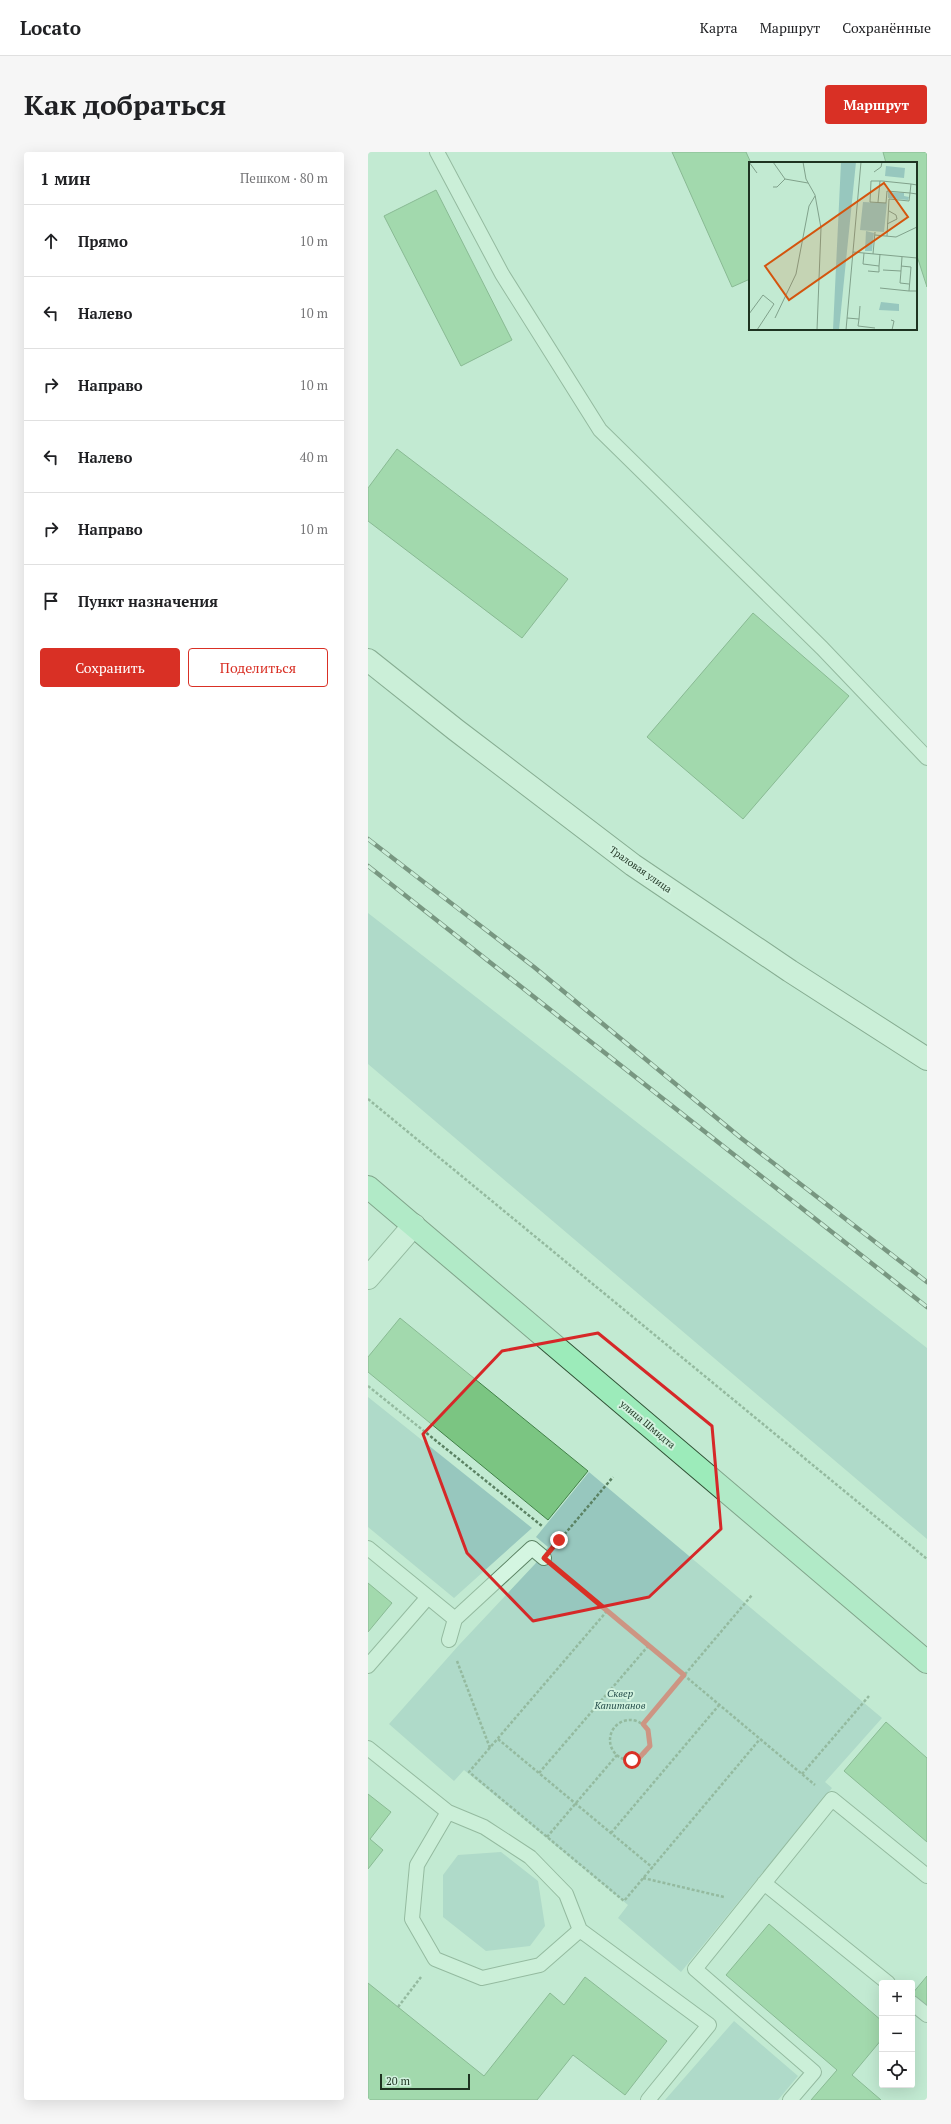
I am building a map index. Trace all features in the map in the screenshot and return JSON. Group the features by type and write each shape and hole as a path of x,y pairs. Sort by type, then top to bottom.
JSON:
{"main road":[{"name":"улица Шмидта","path":"368,1187 927,1662"}],"street":[{"name":"Траловая улица","path":"368,660 456,730 633,864 790,971 927,1059"},
{"path":"368,1278 414,1225"}],"lane":[{"path":"437,152 502,274 600,430 822,648 927,758"},
{"path":"368,1548 455,1619"},
{"path":"449,1640 455,1619 532,1548 544,1558"},
{"path":"368,1666 428,1597"},
{"path":"368,1748 448,1812 484,1827 530,1857 566,1894 580,1930 709,2025 648,2100"},
{"path":"790,2100 814,2072 695,1969 832,1799 927,1876"},
{"path":"448,1812 417,1865 412,1919 435,1959 482,1978 540,1965 580,1930"},
{"path":"764,1883 884,1980"},
{"path":"915,2005 927,2015"}],"path":[{"path":"368,1099 927,1559"},
{"path":"368,1386 547,1530"},
{"path":"613,1477 544,1558 832,1799"},
{"path":"553,1535 559,1540"},
{"path":"643,1724 752,1595"},
{"path":"607,1611 469,1772 624,1901 760,1739"},
{"path":"449,1640 490,1748"},
{"path":"539,1773 648,1645"},
{"path":"802,1774 869,1696"},
{"path":"611,1833 720,1704"},
{"path":"628,1719 636,1720 643,1724 648,1730 650,1738 650,1746 645,1753 639,1758 632,1760 624,1759 617,1755 612,1749 610,1741 610,1733 615,1726 621,1721 628,1719"},
{"path":"497,1739 576,1803 652,1868"},
{"path":"547,1837 617,1755"},
{"path":"643,1878 748,1903"},
{"path":"398,2007 435,1959"}],"highlighted area":[{"path":"598,1333 712,1426 721,1529 649,1597 533,1621 467,1553 423,1434 502,1351"}],"green space":[{"path":"368,913 927,1348 927,1539 368,1064"},
{"path":"368,1397 532,1528 454,1598 368,1527"},
{"name":"Сквер Капитанов","path":"589,1472 882,1718 825,1782 832,1788 681,1972 618,1918 628,1905 464,1770 454,1781 389,1724 459,1645 535,1564 548,1547 536,1537"},
{"path":"501,1852 538,1881 545,1926 530,1946 486,1951 443,1917 443,1875 458,1855"},
{"path":"734,2021 798,2076 778,2100 665,2100"}],"building":[{"path":"672,152 746,152 751,162 749,162 749,279 732,287"},
{"path":"883,152 927,152 927,287 917,256 917,162 886,162"},
{"path":"436,190 512,340 461,366 384,216"},
{"path":"397,449 568,579 522,638 368,521 368,488"},
{"path":"753,613 849,696 743,819 647,737"},
{"path":"400,1318 588,1471 548,1520 368,1372 368,1357"},
{"path":"368,1583 392,1603 368,1632"},
{"path":"886,1722 927,1758 927,1842 844,1771"},
{"path":"368,1794 391,1812 370,1839 383,1850 368,1869"},
{"path":"769,1924 879,2018 879,2043 852,2075 881,2100 811,2100 837,2070 726,1975"},
{"path":"927,1976 927,2006 915,1996 915,1990"},
{"path":"585,1977 667,2041 625,2095 573,2055 537,2100 368,2100 368,1983 484,2076 550,1993 564,2005"}],"railway":[{"path":"368,839 534,967 741,1138 927,1282"},
{"path":"368,866 927,1307"}],"route":[{"path":"559,1540 544,1558 684,1675 643,1724 648,1730 650,1746 639,1758 632,1760"}]}
